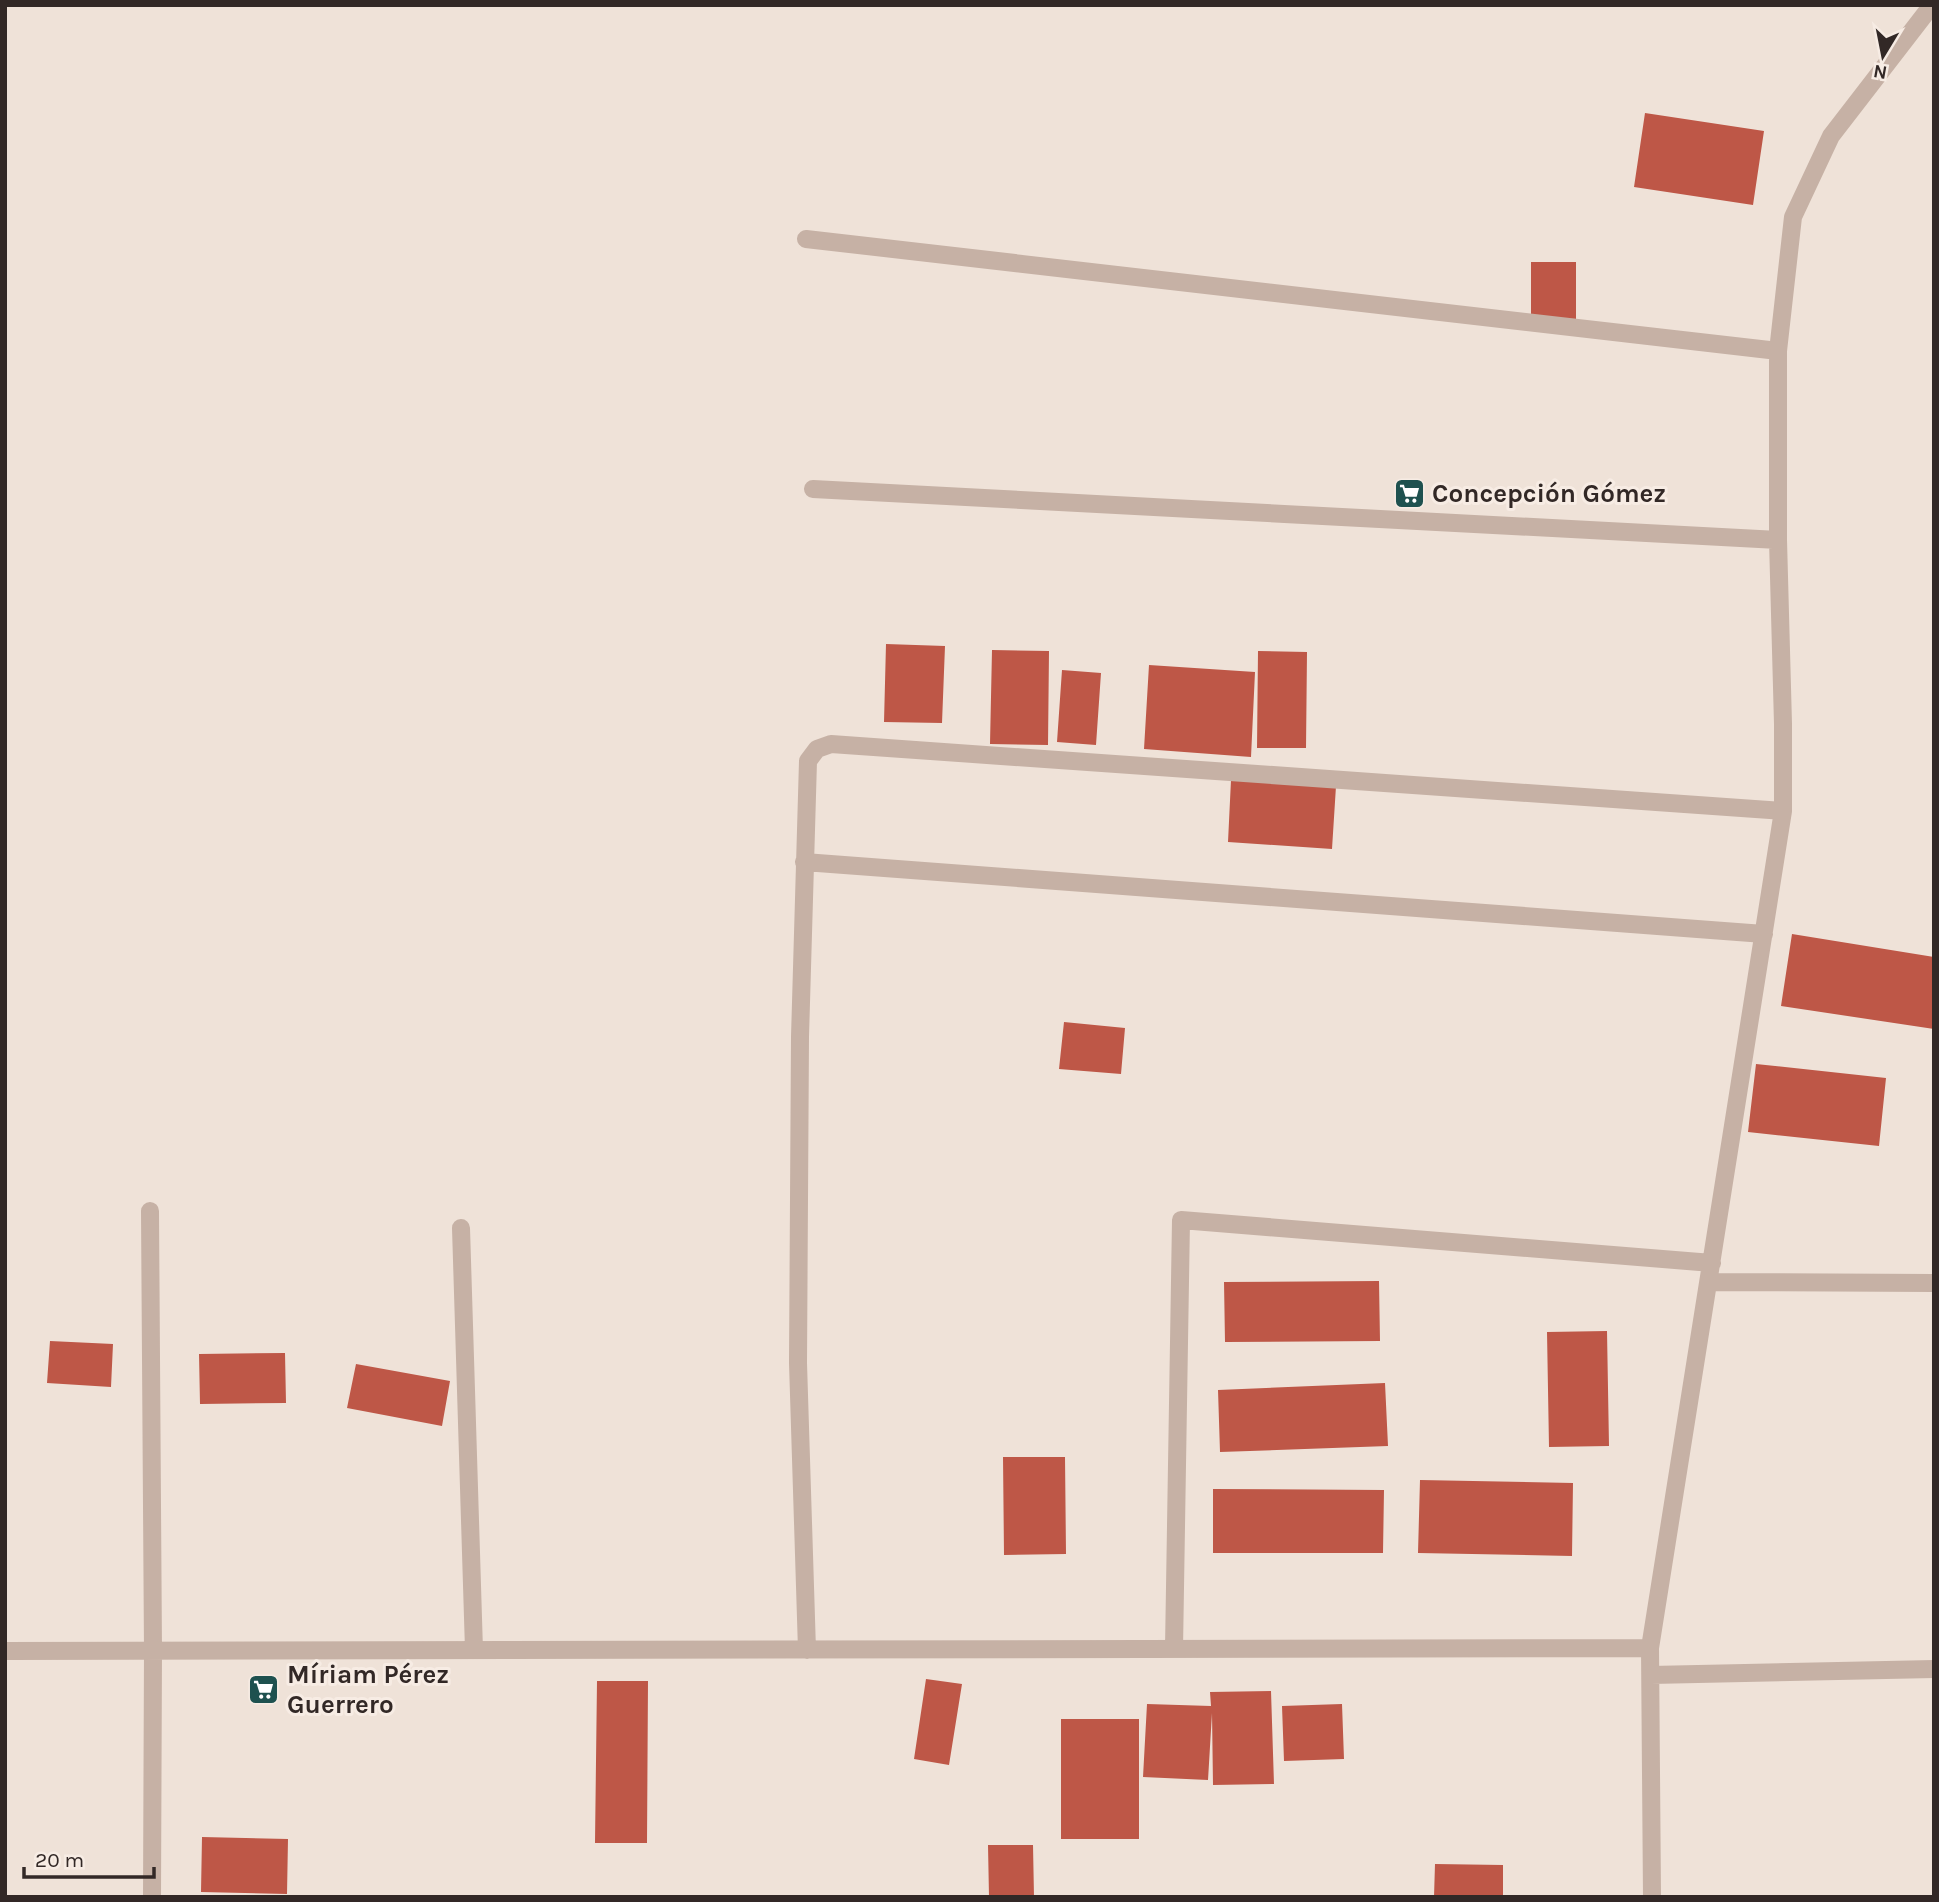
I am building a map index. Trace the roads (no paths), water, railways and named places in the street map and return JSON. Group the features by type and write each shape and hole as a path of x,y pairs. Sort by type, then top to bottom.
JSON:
{"street":[{"path":"1652,1897 1650,1648 1783,811 1778,351 1793,218 1831,136 1932,5"},
{"path":"806,239 1778,351"},
{"path":"813,489 1778,540"},
{"path":"807,1650 798,1363 800,1037 808,761 817,749 831,744 1783,811"},
{"path":"804,862 1764,934"},
{"path":"150,1211 152,1897"},
{"path":"1174,1649 1181,1220 1712,1263"},
{"path":"461,1228 474,1650"},
{"path":"1709,1282 1934,1283"},
{"path":"5,1651 1650,1648"},
{"path":"1651,1675 1934,1669"}],"place":[{"name":"Concepción Gómez","path":"1409,493"},
{"name":"Míriam Pérez Guerrero","path":"264,1689"}]}
